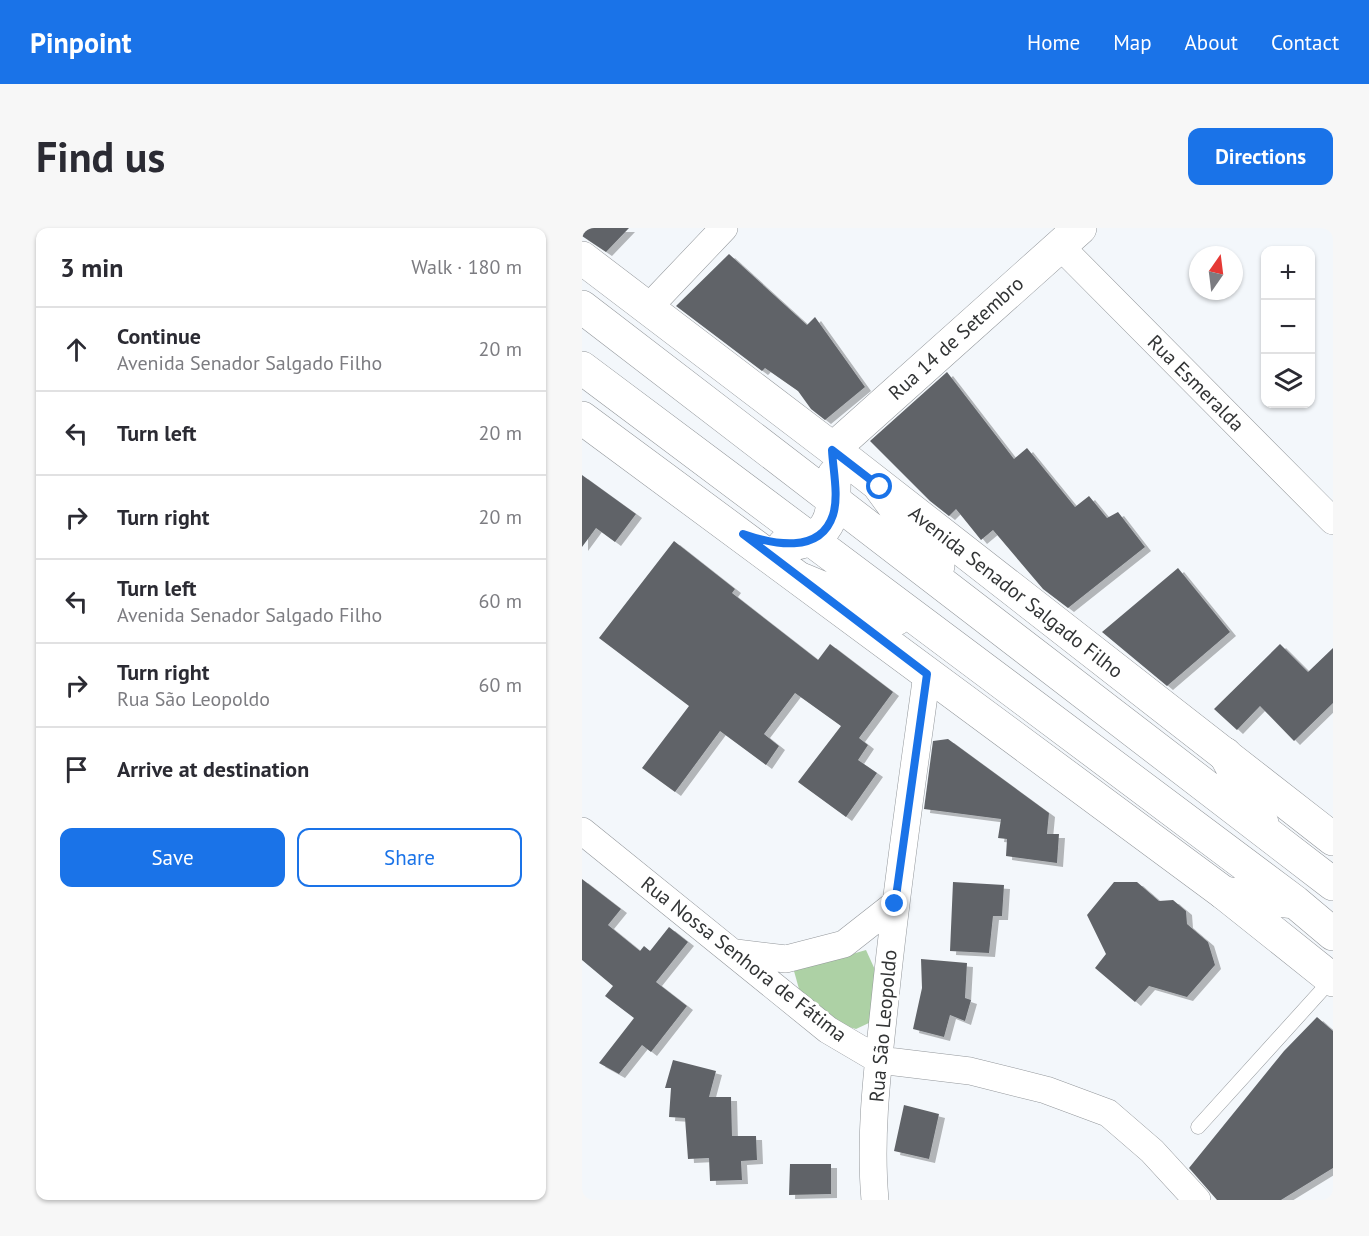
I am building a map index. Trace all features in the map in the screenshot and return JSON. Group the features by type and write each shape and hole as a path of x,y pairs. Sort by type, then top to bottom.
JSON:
{"street":[{"path":"647,309 724,228"},
{"name":"Rua 14 de Setembro","path":"832,450 1070,237"},
{"name":"Rua Esmeralda","path":"1070,237 1333,520"},
{"name":"Avenida Senador Salgado Filho","path":"582,258 1333,839"},
{"name":"Avenida Senador Salgado Filho","path":"582,308 1333,884"},
{"path":"582,368 1295,902 1333,934"},
{"path":"582,418 743,534 927,674 1224,893 1332,980"},
{"path":"743,534 782,545 809,540 827,526 833,515 835,500 832,450"},
{"path":"880,487 960,596"},
{"path":"803,580 942,639"},
{"name":"Rua São Leopoldo","path":"875,1200 872,1165 879,1060 895,904 927,674"},
{"path":"1226,754 1267,832"},
{"name":"Rua Nossa Senhora de Fátima","path":"582,831 828,1029 879,1060 969,1071 1046,1090 1108,1113 1152,1151 1197,1200"},
{"path":"1224,893 1295,902"},
{"path":"734,953 786,959 844,944 895,904"}],"lane":[{"path":"1198,1127 1332,980"}],"green space":[{"path":"866,950 876,972 871,1022 856,1029 839,1024 799,989 794,971"}],"building":[{"path":"582,228 629,228 606,252 582,236"},
{"path":"729,254 807,325 815,317 865,387 825,420 811,409 798,391 765,368 762,371 676,306"},
{"path":"947,372 1014,459 1027,448 1075,507 1089,496 1107,518 1118,512 1145,547 1068,608 1043,589 993,530 981,540 956,509 949,516 930,501 870,441"},
{"path":"582,475 636,514 615,542 596,528 582,547"},
{"path":"674,541 735,589 732,593 818,660 830,644 893,692 859,738 868,745 858,760 877,773 846,817 798,782 841,726 795,693 764,734 779,746 766,765 720,731 675,792 642,768 689,706 599,638"},
{"path":"1178,568 1230,632 1167,686 1102,632"},
{"path":"1280,644 1308,672 1333,648 1333,703 1294,741 1260,706 1237,730 1214,709"},
{"path":"948,739 1049,813 1047,834 1059,834 1057,863 1006,856 1007,839 998,838 1001,819 924,809 933,741"},
{"path":"582,879 621,909 608,925 640,951 644,946 650,951 669,927 688,942 656,982 687,1006 651,1052 642,1045 619,1074 599,1063 634,1018 605,996 613,986 582,960"},
{"path":"953,882 1004,885 1002,916 993,916 989,953 950,951"},
{"path":"1114,882 1137,882 1159,901 1173,900 1186,911 1187,924 1208,942 1215,965 1187,997 1149,986 1135,1002 1095,968 1106,954 1087,915"},
{"path":"921,959 967,963 965,998 971,1000 965,1021 950,1015 944,1037 913,1029 922,988"},
{"path":"1317,1017 1333,1031 1333,1168 1281,1200 1217,1200 1189,1168 1284,1051"},
{"path":"673,1060 716,1071 709,1097 731,1097 732,1136 756,1136 757,1160 741,1161 742,1180 710,1181 709,1158 688,1159 685,1118 669,1117 671,1088 665,1088"},
{"path":"904,1105 939,1114 929,1159 894,1151"},
{"path":"790,1164 831,1164 831,1194 789,1195"}],"route":[{"path":"880,487 832,450 835,500 833,515 819,534 796,544 782,545 743,534 927,674 895,904"}]}
